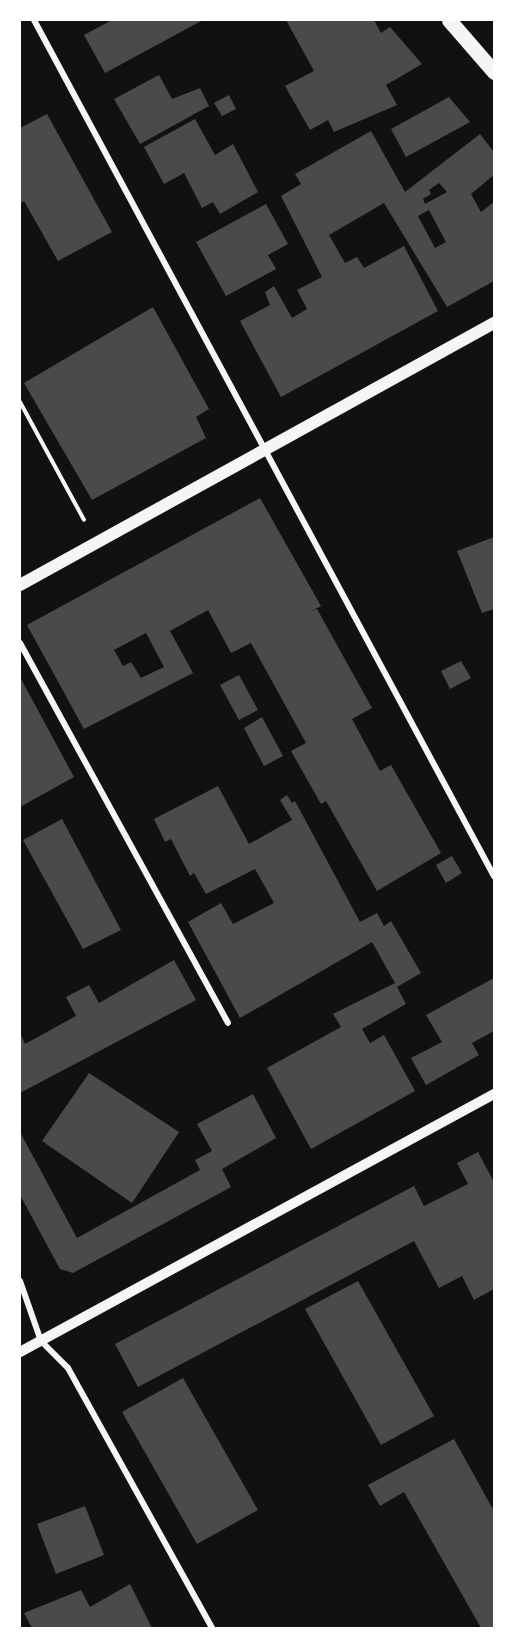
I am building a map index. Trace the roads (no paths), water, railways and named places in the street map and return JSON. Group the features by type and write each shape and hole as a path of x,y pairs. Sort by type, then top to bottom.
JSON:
{"main road":[{"path":"449,20 495,72"},
{"path":"20,585 495,322"}],"street":[{"path":"34,20 495,876"},
{"path":"20,643 228,1023"},
{"path":"20,1352 495,1094"},
{"path":"20,1281 41,1341 68,1368 212,1629"}]}
